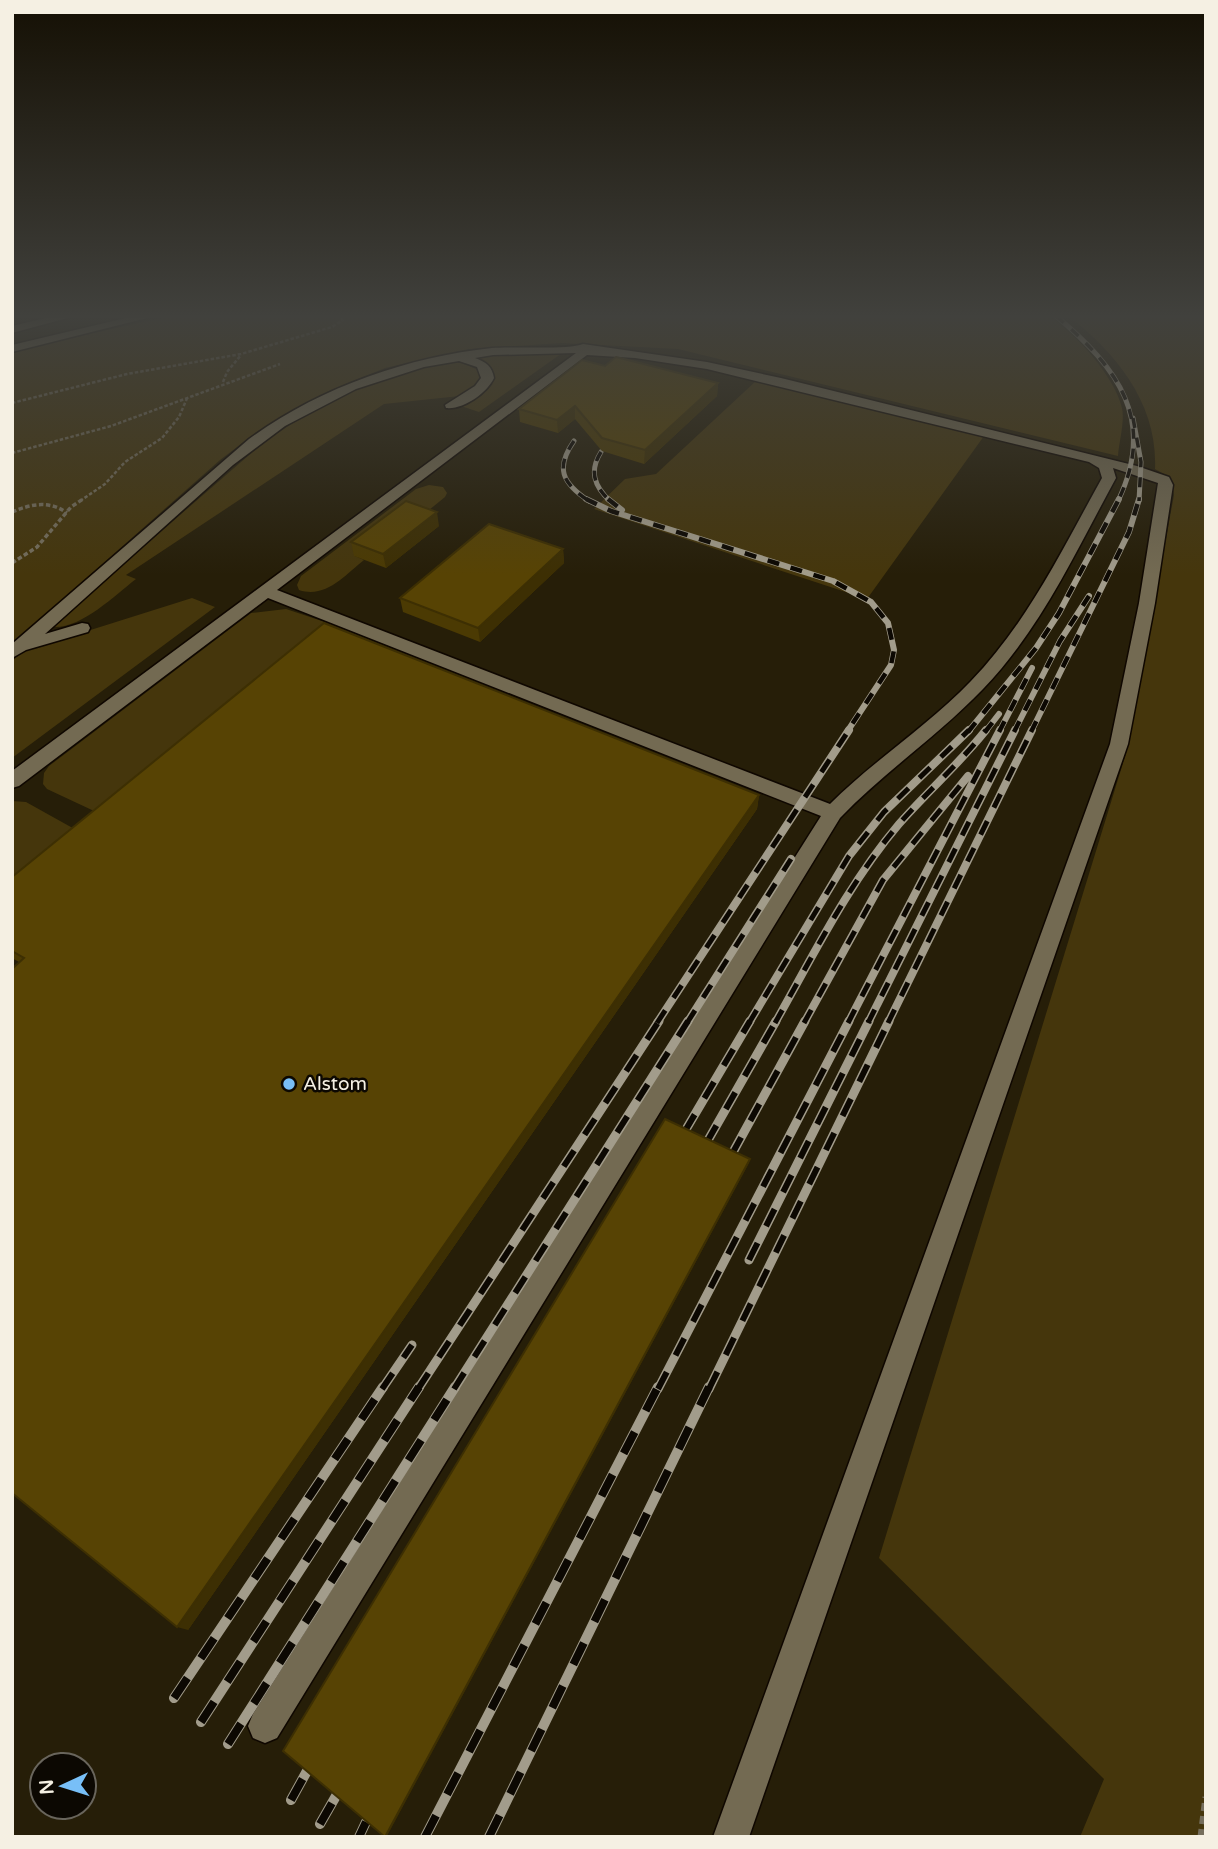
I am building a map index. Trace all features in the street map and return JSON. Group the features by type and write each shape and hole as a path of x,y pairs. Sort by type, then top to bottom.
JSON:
{"street":[{"path":"15,651 231,459 278,424 320,402"},
{"path":"451,405 456,402"},
{"path":"12,781 518,402"},
{"path":"731,1837 1119,744 1147,603 1166,485 1164,480 1157,476 866,402"},
{"path":"265,1726 833,813 860,784 976,686 1017,637 1109,478 1105,466 1090,458"},
{"path":"265,591 833,813"},
{"path":"15,651 82,628"}],"path":[{"path":"12,453 111,426 172,402"},
{"path":"12,563 37,547 67,513 105,484 125,462 162,438 179,417 185,402"},
{"path":"12,512 45,503 58,505 67,513"},
{"path":"1201,1837 1206,1797"}],"shaded area":[{"path":"12,402 309,402 257,432 220,460 12,644"},
{"path":"331,402 400,402 384,404 126,575 136,579 98,609 76,622 55,627 58,621 264,442 305,415"},
{"path":"467,402 493,402 479,412 461,406"},
{"path":"733,402 847,402 984,436 867,599 594,509 625,479 656,474"},
{"path":"897,402 1120,402 1123,413 1118,456"},
{"path":"1142,402 1206,402 1206,1837 1080,1837 1104,1779 879,1558 1127,750 1174,495 1171,478 1155,469 1150,423"},
{"path":"429,485 443,487 447,493 445,497 418,519 355,556 364,560 334,584 318,591 299,590 297,585 301,576 416,489"},
{"path":"192,598 215,607 12,758 12,661 24,651"},
{"path":"286,609 325,622 328,637 109,818 47,789 43,784 44,773 49,766 251,613"},
{"path":"12,801 26,802 87,836 12,898"}],"building":[{"path":"528,402 697,402 645,450 602,438 575,406 557,420 519,409"},
{"path":"406,501 437,512 383,554 351,542"},
{"path":"489,524 563,549 478,628 400,598"},
{"name":"Alstom","path":"324,623 759,795 177,1627 12,1493 12,969 24,958 12,951 12,877"},
{"path":"665,1119 750,1159 385,1837 283,1751"}],"railway":[{"path":"1118,501 1129,472 1133,445 1132,421 1126,402"},
{"path":"1133,418 1141,462 1139,501"},
{"path":"574,441 565,459 564,474 573,488 587,500"},
{"path":"601,452 594,472 600,490 609,500"},
{"path":"1031,732 1129,532 1139,499"},
{"path":"587,500 611,511 833,581 871,602 888,623 894,650 891,665 847,732"},
{"path":"609,500 622,510"},
{"path":"968,732 1036,648 1059,613 1118,501"},
{"path":"1014,732 1060,641 1089,596"},
{"path":"999,732 1032,668"},
{"path":"985,732 999,714"},
{"path":"657,1023 849,730"},
{"path":"749,1023 849,856 884,812 969,730"},
{"path":"775,1023 863,871 899,824 986,730"},
{"path":"848,1023 1000,730"},
{"path":"868,1023 1015,730"},
{"path":"888,1023 1032,730"},
{"path":"804,1023 883,880 968,776"},
{"path":"687,1023 791,859"},
{"path":"418,1389 659,1021"},
{"path":"454,1389 688,1021"},
{"path":"685,1131 750,1021"},
{"path":"707,1142 776,1021"},
{"path":"732,1154 805,1021"},
{"path":"658,1389 849,1021"},
{"path":"749,1260 869,1021"},
{"path":"709,1389 889,1021"},
{"path":"382,1389 412,1345"},
{"path":"174,1698 383,1387"},
{"path":"201,1722 419,1387"},
{"path":"228,1744 455,1387"},
{"path":"425,1837 658,1387"},
{"path":"489,1837 709,1387"},
{"path":"291,1800 307,1771"},
{"path":"320,1824 336,1796"},
{"path":"359,1837 366,1822"}],"place":[{"name":"Alstom","path":"289,1084"}]}
